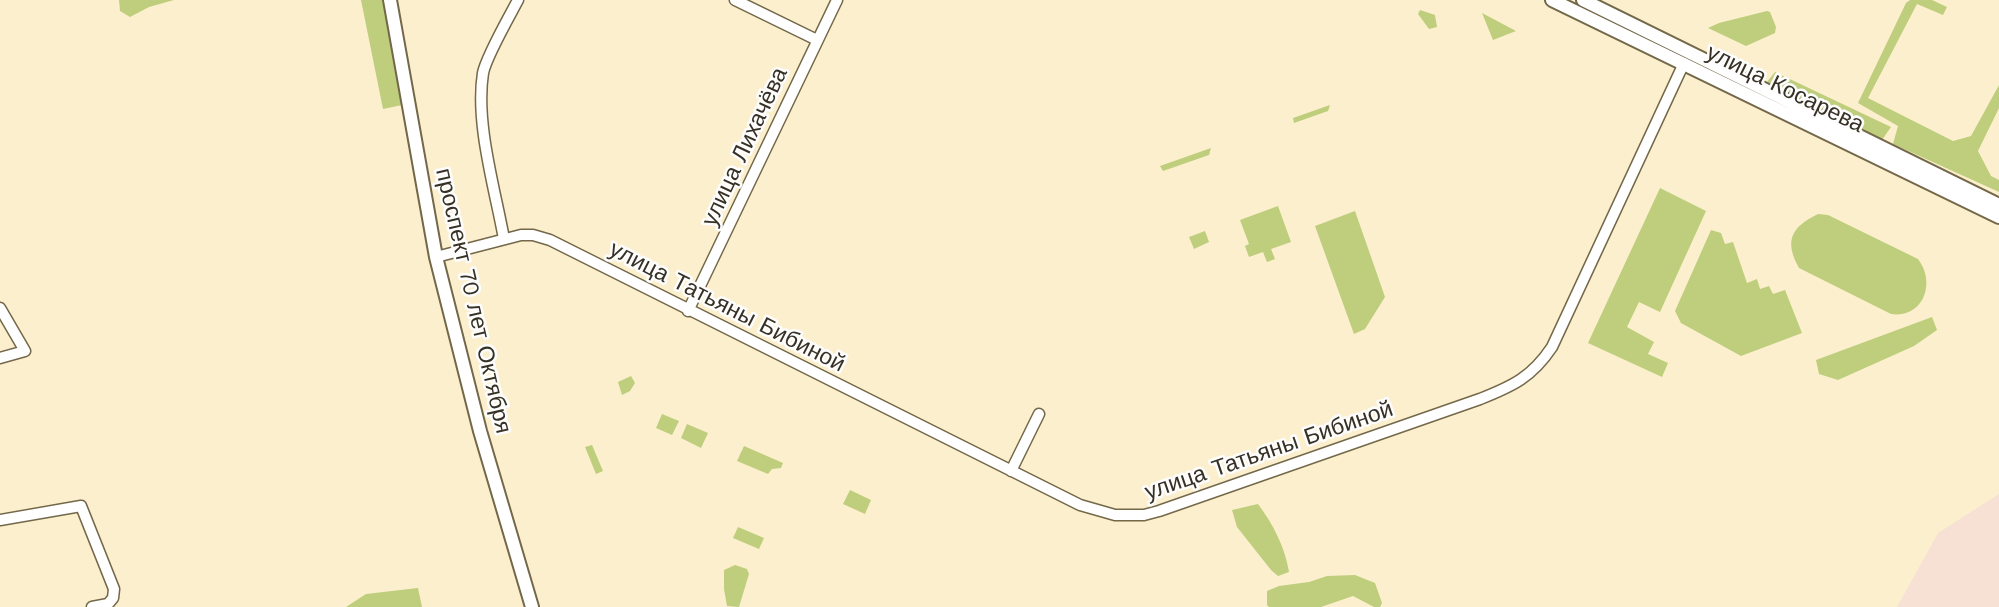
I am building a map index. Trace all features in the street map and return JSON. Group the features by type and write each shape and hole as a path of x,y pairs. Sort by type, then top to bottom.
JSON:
{"main road":[{"name":"проспект 70 лет Октября","path":"390,0 436,257 480,431 532,607"},
{"name":"улица Косарева","path":"1552,0 1687,58 1999,205"},
{"name":"улица Косарева","path":"1583,0 1687,58 1999,217"}],"street":[{"path":"504,239 486,143 482,98 483,71 518,0"},
{"path":"735,0 817,40"},
{"name":"улица Лихачёва","path":"688,311 837,0"},
{"name":"улица Татьяны Бибиной","path":"436,257 504,239 533,235 550,240 688,311 1090,508 1115,515 1144,515 1217,492 1468,403 1519,382 1540,364 1552,347 1687,58"},
{"path":"0,308 25,351 0,358"},
{"path":"1011,471 1039,414"},
{"path":"0,520 81,506 114,589 113,598 108,604 92,607"}],"shaded area":[{"path":"1999,494 1999,607 1897,607 1938,533"}],"green space":[{"path":"119,0 174,0 149,7 130,17 120,11"},
{"path":"361,0 385,0 402,105 383,109"},
{"path":"1910,0 1932,0 1947,7 1943,15 1917,4 1868,98 1953,141 1971,136 1999,85 1999,108 1978,151 1991,176 1999,180 1999,192 1893,144 1898,126 1858,103 1906,3"},
{"path":"1420,10 1435,15 1437,27 1429,29 1418,14"},
{"path":"1770,12 1776,27 1775,33 1746,46 1708,28 1719,23"},
{"path":"1482,13 1516,31 1493,40"},
{"path":"1775,72 1891,127 1882,140 1767,82"},
{"path":"1330,105 1328,111 1294,123 1293,118"},
{"path":"1211,148 1209,155 1163,171 1160,166"},
{"path":"1660,188 1706,211 1660,312 1639,302 1627,327 1654,342 1648,354 1668,363 1662,377 1588,343"},
{"path":"1278,206 1291,242 1271,249 1275,259 1267,262 1263,252 1249,257 1245,246 1249,244 1240,220"},
{"path":"1355,211 1385,297 1365,329 1354,334 1315,226"},
{"path":"1818,214 1828,215 1918,259 1924,269 1926,289 1918,305 1902,314 1891,314 1799,268 1792,250 1793,236 1802,224"},
{"path":"1711,230 1721,233 1725,244 1733,242 1747,283 1757,279 1760,289 1769,286 1773,294 1785,290 1802,333 1741,356 1681,323 1675,311"},
{"path":"1205,231 1209,242 1194,249 1189,237"},
{"path":"1932,317 1937,330 1914,346 1838,380 1819,374 1816,360"},
{"path":"631,376 635,383 630,391 622,395 618,382"},
{"path":"662,414 679,421 672,435 656,428"},
{"path":"687,424 708,433 701,448 681,438"},
{"path":"592,445 603,471 596,474 585,447"},
{"path":"744,446 783,463 781,468 772,469 768,474 737,461"},
{"path":"850,490 871,500 865,514 843,504"},
{"path":"1258,504 1278,536 1289,572 1278,576 1271,570 1237,527 1232,510"},
{"path":"738,527 764,538 759,549 733,538"},
{"path":"735,565 747,569 749,574 739,607 727,606 724,589 724,570"},
{"path":"1355,575 1375,583 1382,603 1380,607 1374,607 1353,596 1321,607 1267,605 1267,591 1279,586 1309,582 1327,576"},
{"path":"418,588 422,607 346,607 366,594"}]}
